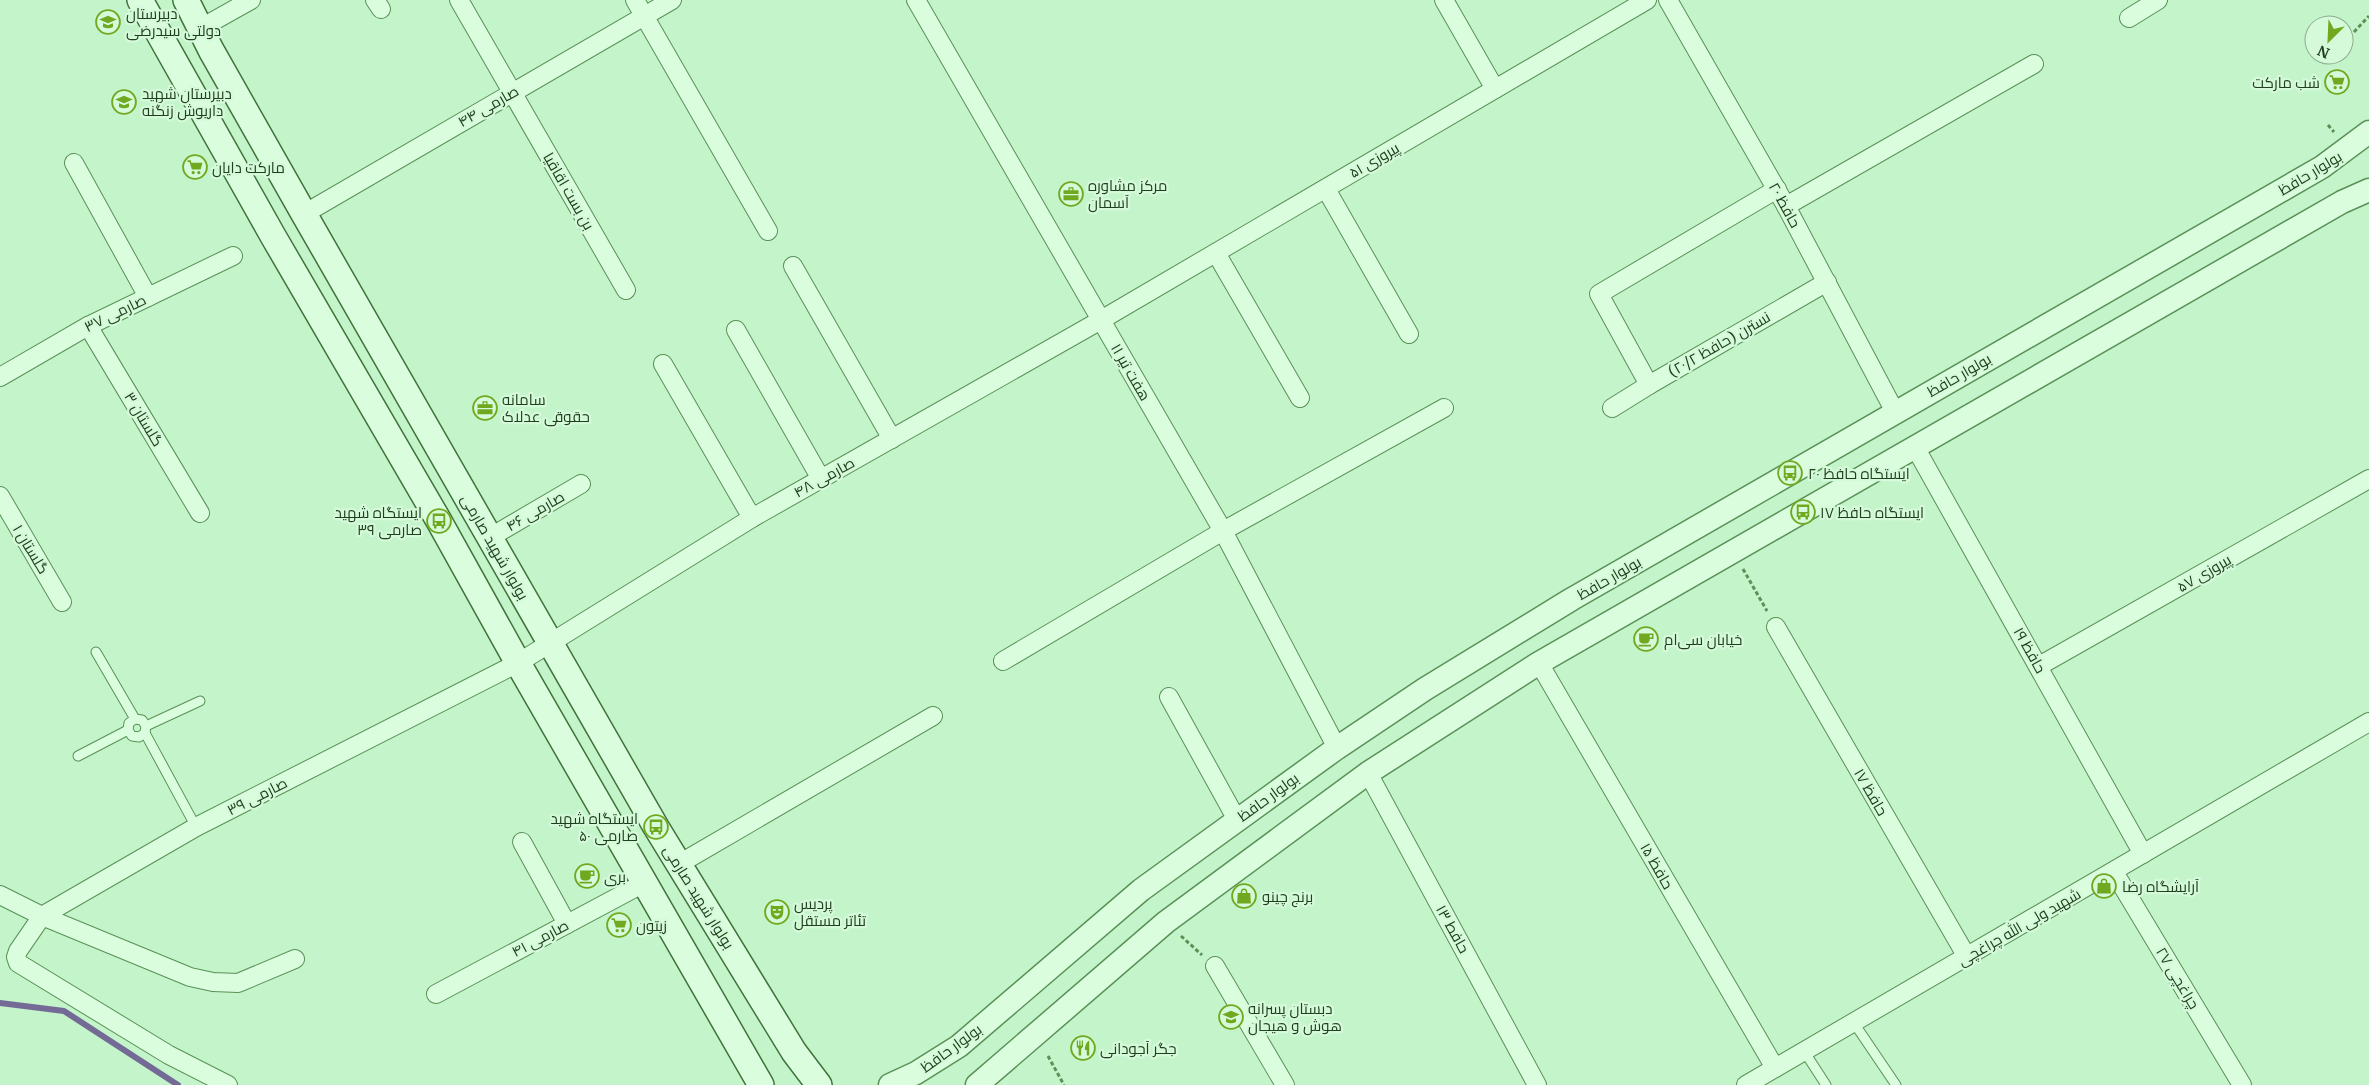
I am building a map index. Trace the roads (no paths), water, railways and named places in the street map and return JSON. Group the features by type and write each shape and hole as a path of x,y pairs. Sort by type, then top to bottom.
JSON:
{"main road":[{"path":"140,0 273,236 439,521 518,664 761,1085"},
{"name":"بولوار شهید صارمی","path":"186,0 304,214 489,538 679,864 794,1052 819,1085"}],"street":[{"path":"201,28 251,0"},
{"name":"بن بست اقاقیا","path":"459,0 626,290"},
{"path":"635,0 768,231"},
{"name":"صارمی ۴۴","path":"304,214 672,0"},
{"name":"هفت تیر ۱۱","path":"916,0 1223,531 1337,748"},
{"path":"1444,0 1495,89"},
{"name":"پیروزی ۵۱","path":"1101,320 1646,0"},
{"name":"حافظ ۲۰","path":"1668,0 1786,206 1895,412"},
{"path":"2129,18 2158,0"},
{"path":"1786,206 2034,64"},
{"name":"بولوار حافظ","path":"890,1085 916,1073 959,1046 1141,890 1337,748 1425,688 1515,632 2322,167 2369,132"},
{"path":"74,163 148,297"},
{"path":"1326,189 1409,334"},
{"path":"1649,384 1599,294 1776,189"},
{"path":"977,1085 1166,922 1368,773 1539,663 2342,202 2369,190"},
{"path":"1216,253 1300,398"},
{"name":"صارمی ۳۷","path":"0,377 88,326 233,256"},
{"path":"793,266 892,438"},
{"name":"نسترن (حافظ ۲۰/۲)","path":"1612,408 1649,384 1827,282"},
{"name":"صارمی ۴۸","path":"551,644 752,518 1101,320"},
{"name":"گلستان ۳","path":"88,326 200,513"},
{"path":"736,330 821,479"},
{"path":"663,364 752,518"},
{"path":"1003,661 1223,531 1444,408"},
{"name":"حافظ ۱۹","path":"1915,447 2144,854"},
{"name":"پیروزی ۵۷","path":"2039,666 2369,479"},
{"name":"صارمی ۴۶","path":"489,538 581,484"},
{"name":"گلستان ۱","path":"0,496 62,602"},
{"name":"حافظ ۱۷","path":"1776,627 1967,957"},
{"name":"صارمی ۳۹","path":"42,916 196,827 518,664 551,644"},
{"name":"حافظ ۱۵","path":"1539,663 1775,1068"},
{"path":"1169,697 1237,820"},
{"path":"679,864 933,716"},
{"name":"شهید ولی الله چراغچی","path":"1746,1085 2369,722"},
{"name":"حافط ۱۳","path":"1368,773 1537,1085"},
{"path":"522,842 567,924"},
{"name":"چراغچی ۲۷","path":"2114,872 2242,1085"},
{"name":"صارمی ۴۱","path":"436,994 644,884"},
{"path":"0,895 42,916 190,977 213,982 238,983 295,958"},
{"path":"42,916 18,950 16,957 18,963 169,1055 228,1085"},
{"path":"1215,966 1286,1085"}],"lane":[{"path":"96,652 135,719"},
{"path":"196,827 145,730 142,720 135,719 129,723 128,730 132,736 139,737 145,730 200,701"},
{"path":"78,756 128,730"},
{"path":"1854,1023 1896,1085"},
{"path":"1804,1051 1826,1085"}],"waterway":[{"path":"0,1003 64,1011 178,1085"}],"place":[{"name":"دبیرستان دولتی سیدرضی","path":"108,22"},
{"name":"شب مارکت","path":"2337,82"},
{"name":"دبیرستان شهید داریوش زنگنه","path":"124,102"},
{"name":"مارکت دایان","path":"195,167"},
{"name":"مرکز مشاوره آسمان","path":"1071,194"},
{"name":"سامانه حقوقی عدلاک","path":"485,408"},
{"name":"ایستگاه حافظ ۲۰","path":"1790,473"},
{"name":"ایستگاه حافظ ۱۷","path":"1803,512"},
{"name":"ایستگاه شهید صارمی ۳۹","path":"439,521"},
{"name":"خیابان سی‌ام","path":"1646,639"},
{"name":"ایستگاه شهید صارمی ۵۰","path":"656,827"},
{"name":"بری","path":"587,876"},
{"name":"آرایشگاه رضا","path":"2104,886"},
{"name":"برنج چینو","path":"1244,896"},
{"name":"پردیس تئاتر مستقل","path":"777,912"},
{"name":"زیتون","path":"619,925"},
{"name":"دبستان پسرانه هوش و هیجان","path":"1231,1017"},
{"name":"جگر آجودانی","path":"1083,1048"}]}
